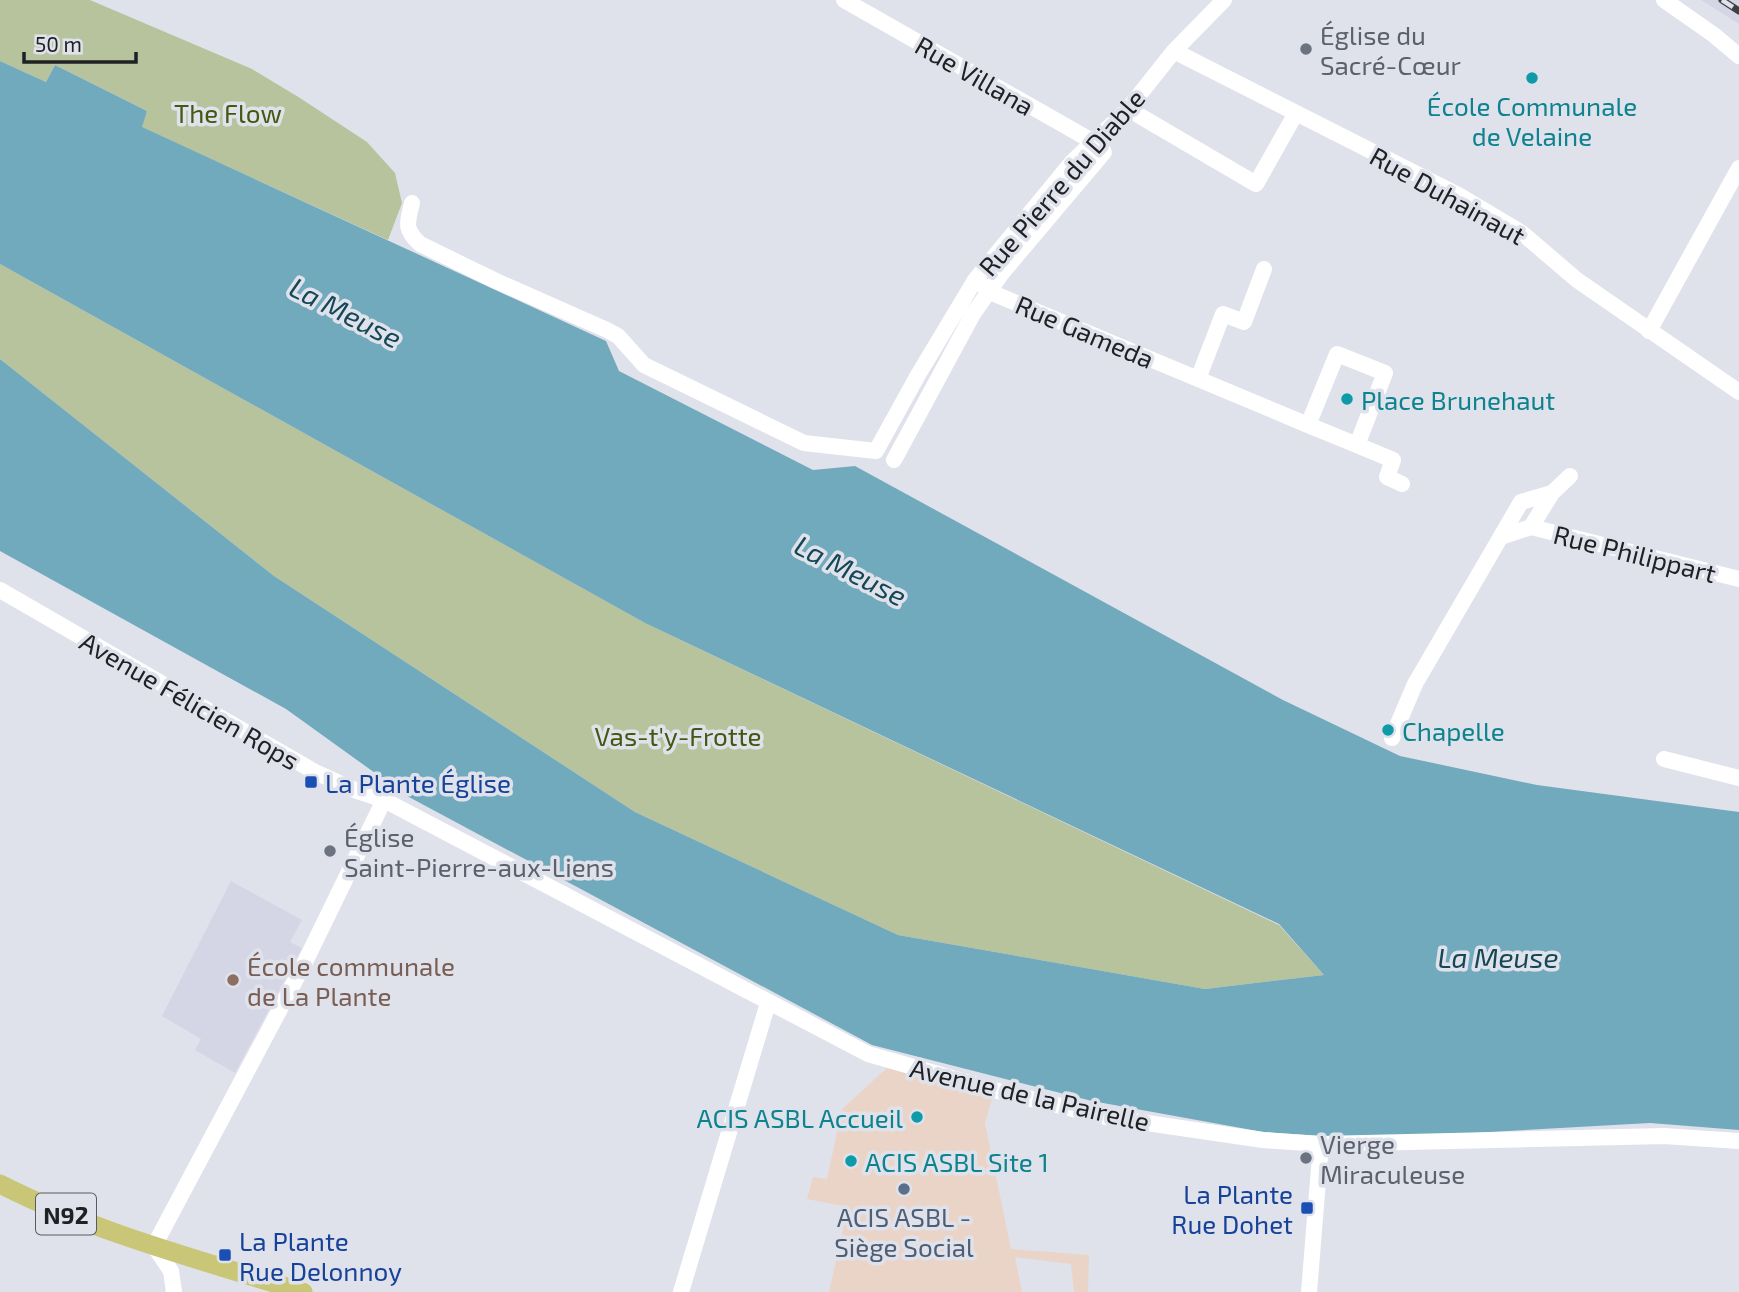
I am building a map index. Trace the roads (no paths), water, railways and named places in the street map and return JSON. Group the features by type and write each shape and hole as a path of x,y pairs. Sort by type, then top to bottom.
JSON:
{"main road":[{"name":"N92","path":"0,1184 44,1206 133,1240 303,1292"}],"street":[{"name":"Rue Villana","path":"844,0 1098,147"},
{"path":"1664,0 1739,56"},
{"name":"Rue Pierre du Diable","path":"894,460 973,314 1002,273 1128,108 1218,2"},
{"name":"Rue Duhainaut","path":"1174,51 1462,197 1522,233 1577,279 1739,392"},
{"path":"1128,108 1256,184 1296,113"},
{"name":"Rue Pierre du Diable","path":"412,203 407,228 420,244 607,330 618,336 644,365 804,443 876,451 918,374 975,280 1063,172 1098,147"},
{"path":"1649,331 1739,169"},
{"path":"1198,379 1223,314 1244,322 1264,269"},
{"name":"Rue Gameda","path":"975,280 990,292 1308,425"},
{"path":"1357,445 1385,373 1337,354 1308,425 1393,460 1387,477 1402,484"},
{"path":"1392,738 1415,684 1521,502 1552,493 1570,476"},
{"name":"Rue Philippart","path":"1531,527 1552,493"},
{"name":"Rue Philippart","path":"1501,537 1531,527 1739,579"},
{"name":"Avenue Félicien Rops","path":"0,590 271,749 357,791 384,800"},
{"path":"1664,759 1739,778"},
{"path":"174,1292 171,1271 154,1245 305,962 384,800"},
{"name":"Avenue de la Pairelle","path":"384,800 868,1054 995,1090 1106,1117 1263,1140 1321,1144 1664,1136 1739,1141"},
{"path":"681,1292 768,1003"},
{"path":"1309,1292 1321,1144"}],"water":[{"name":"La Meuse","path":"0,61 46,82 55,65 147,111 142,127 606,341 619,371 813,470 855,466 1283,700 1400,756 1537,785 1739,812 1739,1130 1650,1123 1366,1139 1263,1132 1092,1101 872,1045 407,796 286,709 0,551 0,359 274,576 635,812 898,935 1205,989 1324,975 1279,924 645,623 0,264"}],"railway":[{"path":"1722,0 1739,11"}],"place":[{"name":"Église du Sacré-Cœur","path":"1306,49"},
{"name":"École Communale de Velaine","path":"1532,78"},
{"name":"Place Brunehaut","path":"1347,399"},
{"name":"Chapelle","path":"1388,730"},
{"name":"La Plante Église","path":"311,782"},
{"name":"Église Saint-Pierre-aux-Liens","path":"330,851"},
{"name":"École communale de La Plante","path":"233,980"},
{"name":"ACIS ASBL Accueil","path":"917,1117"},
{"name":"Vierge Miraculeuse","path":"1306,1158"},
{"name":"ACIS ASBL Site 1","path":"851,1161"},
{"name":"ACIS ASBL - Siège Social","path":"904,1189"},
{"name":"La Plante Rue Dohet","path":"1307,1208"},
{"name":"La Plante Rue Delonnoy","path":"225,1255"}],"park label":[{"name":"The Flow","path":"228,112"},
{"name":"Vas-t'y-Frotte","path":"678,735"}]}
